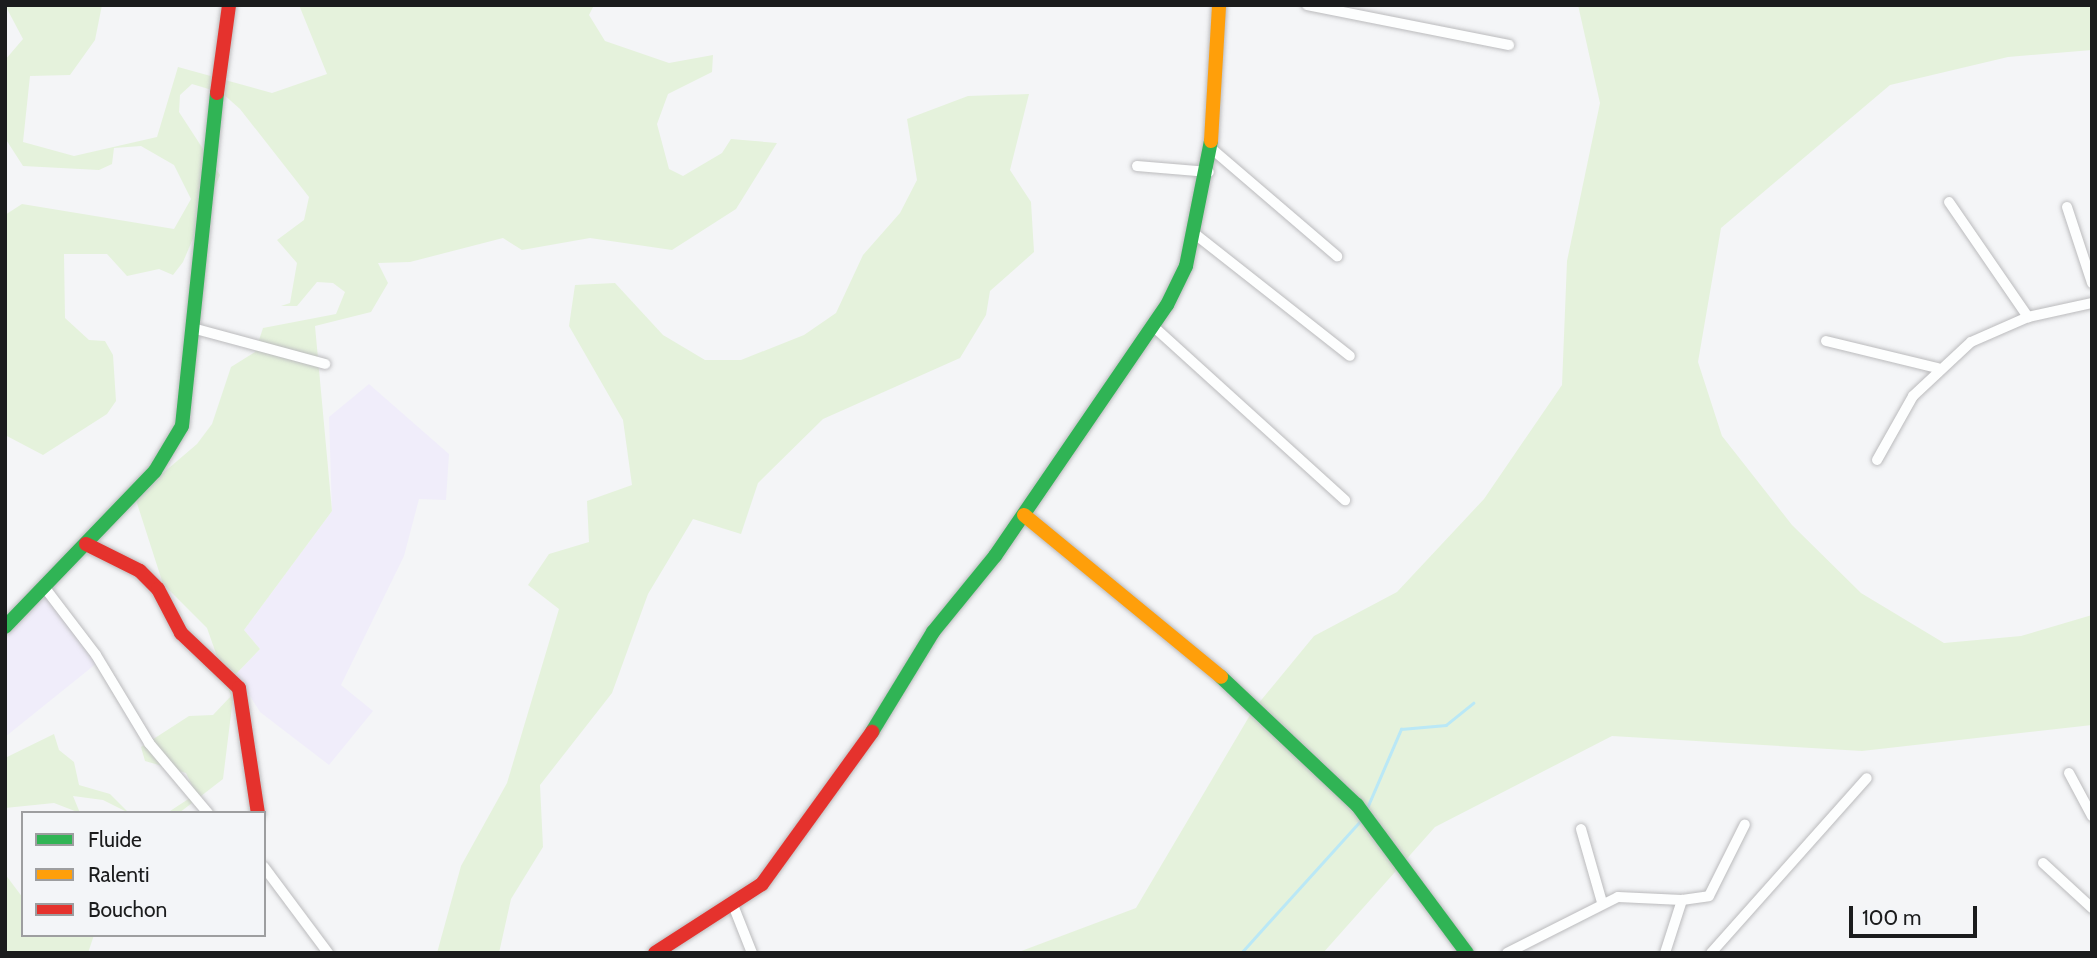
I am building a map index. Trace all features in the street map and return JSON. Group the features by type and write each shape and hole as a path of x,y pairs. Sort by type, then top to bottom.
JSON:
{"street":[{"path":"655,953 733,905 788,855 849,770 933,632 1024,515 1154,327 1195,234 1209,172 1219,5"},
{"path":"1307,5 1509,44"},
{"path":"5,627 86,544 176,443 192,328 226,7"},
{"path":"1212,149 1337,256"},
{"path":"1137,166 1209,172"},
{"path":"1949,202 2028,317"},
{"path":"2067,207 2092,283"},
{"path":"1195,234 1350,356"},
{"path":"1877,460 1891,428 1937,368 1971,342 2028,317 2092,303"},
{"path":"1154,327 1345,500"},
{"path":"192,328 325,364"},
{"path":"1826,341 1937,368"},
{"path":"1024,515 1149,613 1321,766 1357,805 1467,953"},
{"path":"86,544 140,571 158,589 181,634 239,688 258,811"},
{"path":"45,588 96,655 149,744 206,811"},
{"path":"2069,773 2092,816"},
{"path":"1711,953 1867,778"},
{"path":"1507,953 1602,902 1642,894 1682,900 1709,896 1745,824"},
{"path":"1581,829 1602,902"},
{"path":"2043,863 2092,908"},
{"path":"266,870 328,953"},
{"path":"1665,953 1682,900"},
{"path":"733,905 752,953"}],"shaded area":[{"path":"369,384 449,454 446,500 419,499 404,556 341,685 373,711 329,765 260,712 236,674 260,649 244,630 332,511 329,417"},
{"path":"48,595 97,663 5,737 5,631"}],"green space":[{"path":"5,5 102,5 95,40 70,75 30,76 23,142 74,156 157,137 178,67 272,93 327,74 299,5 594,5 589,15 605,41 669,63 713,55 712,72 668,94 657,124 669,169 683,176 722,153 731,139 777,143 736,209 672,250 590,238 522,250 503,238 410,262 378,263 388,283 371,312 315,326 332,511 244,630 260,649 236,674 223,779 182,811 170,811 196,794 186,773 145,761 141,747 189,716 213,715 231,696 207,628 163,584 135,497 197,444 212,424 231,367 255,352 263,328 336,314 345,292 333,283 317,282 297,306 281,306 290,303 297,263 277,240 304,220 309,197 240,109 222,93 192,84 180,95 179,112 220,175 183,262 173,275 159,269 127,276 107,254 64,254 65,318 89,340 105,341 113,355 116,401 107,414 43,455 5,435 5,215 22,204 174,229 191,199 174,165 141,146 114,148 112,164 99,170 23,166 5,138 5,60 23,39"},
{"path":"1578,5 2092,5 2092,50 2008,57 1890,85 1721,228 1698,362 1722,436 1792,525 1861,593 1944,643 2021,636 2092,615 2092,725 1862,751 1612,736 1435,827 1323,953 1016,953 1136,908 1253,710 1314,636 1397,592 1484,499 1562,385 1567,261 1600,103"},
{"path":"1029,94 1010,170 1031,202 1034,252 990,291 986,315 960,358 823,419 758,483 741,534 693,519 648,594 612,693 540,785 543,847 511,899 499,953 437,953 461,866 507,783 559,609 528,585 549,554 589,542 587,501 632,485 623,420 569,326 575,285 615,283 663,335 705,360 741,360 804,335 836,313 863,255 900,213 917,180 907,119 968,96"},
{"path":"54,734 59,750 74,762 79,785 110,794 127,811 103,800 73,796 79,811 54,803 5,808 5,758"},
{"path":"5,874 21,895 21,937 93,937 88,953 5,953"}],"waterway":[{"path":"1367,808 1401,729 1446,725 1473,703"},
{"path":"1241,953 1361,820"}],"traffic: fast":[{"path":"5,627 155,471 182,426 217,93"},
{"path":"872,732 933,632 995,556 1167,305 1186,266 1211,141"},
{"path":"1221,677 1357,805 1467,953"}],"traffic: slow":[{"path":"1211,141 1219,5"},
{"path":"1024,515 1221,677"}],"traffic: jam":[{"path":"217,93 229,5"},
{"path":"86,544 140,571 158,589 181,633 239,688 258,811"},
{"path":"655,953 762,884 872,732"}]}
